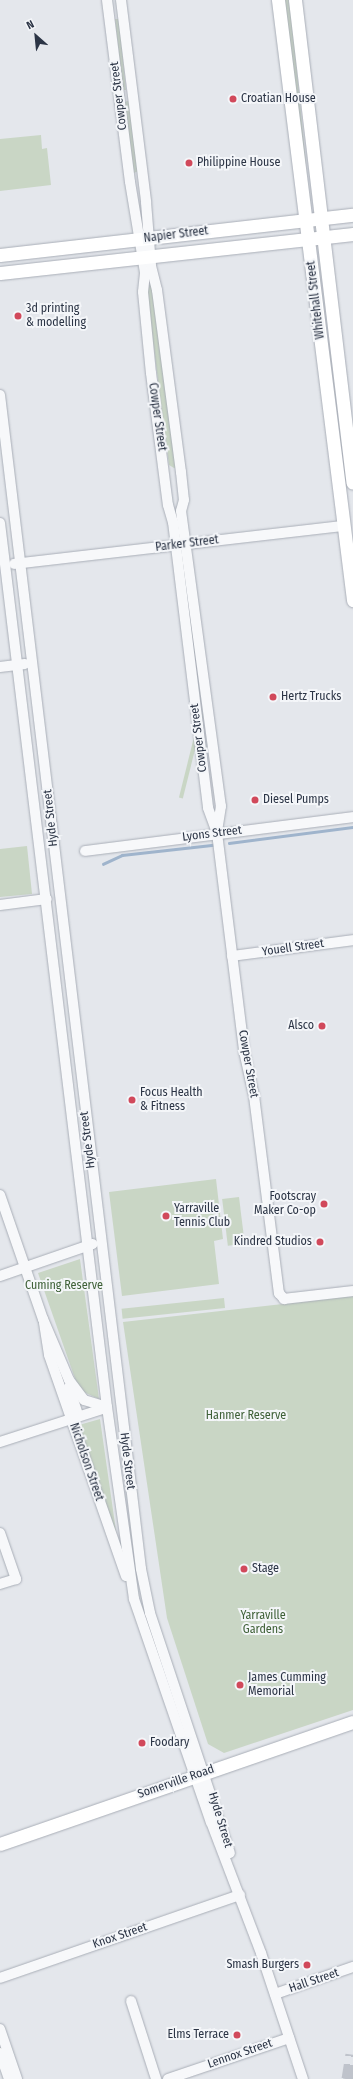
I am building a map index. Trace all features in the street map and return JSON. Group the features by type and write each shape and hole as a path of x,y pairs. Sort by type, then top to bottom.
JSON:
{"main road":[{"name":"Whitehall Street","path":"278,0 298,171 309,238 348,525 353,600"},
{"name":"Whitehall Street","path":"294,0 325,237 353,483"},
{"path":"298,171 316,169"},
{"name":"Napier Street","path":"0,255 353,215"},
{"name":"Napier Street","path":"0,273 353,234"},
{"name":"Somerville Road","path":"0,1844 353,1722"}],"street":[{"name":"Cowper Street","path":"107,0 130,182 144,238"},
{"name":"Cowper Street","path":"121,0 143,180 144,238 146,256 168,370 184,500 181,512 181,544 177,566 208,808 217,833 244,1051 254,1096 280,1295 284,1299 353,1291"},
{"path":"109,13 122,11"},
{"path":"119,97 133,96"},
{"path":"130,182 143,180"},
{"name":"Cowper Street","path":"146,256 143,292 151,373 168,505 181,544"},
{"name":"Hyde Street","path":"0,395 100,1241 146,1598 200,1774"},
{"name":"Hyde Street","path":"0,523 7,565 107,1407 134,1598 230,1854 232,1872 303,2079"},
{"name":"Parker Street","path":"7,565 348,525"},
{"path":"0,667 31,664"},
{"name":"Lyons Street","path":"340,818 353,814"},
{"name":"Lyons Street","path":"85,851 217,833 353,817"},
{"path":"41,855 55,853"},
{"path":"0,905 47,899"},
{"name":"Youell Street","path":"232,956 353,940"},
{"name":"Nicholson Street","path":"0,1195 44,1323 72,1386 80,1397 92,1404 107,1407"},
{"path":"0,1276 100,1241"},
{"name":"Nicholson Street","path":"44,1323 49,1355 74,1417 134,1598"},
{"path":"62,1363 74,1417"},
{"path":"0,1442 74,1417 107,1407 121,1405"},
{"path":"0,1534 16,1579 0,1584"},
{"name":"Knox Street","path":"0,1978 240,1895"},
{"name":"Hall Street","path":"275,1994 353,1967"},
{"path":"131,2001 156,2079"},
{"path":"0,2029 17,2079"},
{"name":"Lennox Street","path":"168,2079 289,2038"},
{"path":"0,2053 9,2079"}],"green space":[{"path":"283,0 290,0 306,164 305,164"},
{"path":"115,19 119,19 126,90 123,90"},
{"path":"127,101 130,102 138,171 134,173 124,103"},
{"path":"41,135 42,149 47,148 51,185 0,191 0,139"},
{"path":"148,285 152,285 177,467 174,468 169,465 146,288"},
{"path":"200,713 204,714 183,798 179,797"},
{"path":"27,846 32,894 0,897 0,849"},
{"name":"Yarraville Tennis Club","path":"216,1179 223,1239 214,1241 219,1284 122,1296 109,1192"},
{"path":"239,1197 245,1244 228,1246 222,1199"},
{"name":"Cuming Reserve","path":"80,1259 99,1399 79,1390 38,1273"},
{"path":"353,1296 353,1710 224,1753 208,1744 167,1618 123,1322"},
{"path":"224,1298 225,1308 123,1319 122,1309"},
{"path":"100,1419 117,1538 79,1425"}],"waterway":[{"path":"229,843 353,827"},
{"path":"103,864 122,855 213,845"}],"tunnel":[{"path":"349,2079 353,2054"}],"place":[{"name":"Croatian House","path":"233,99"},
{"name":"Philippine House","path":"189,163"},
{"name":"3d printing & modelling","path":"18,316"},
{"name":"Hertz Trucks","path":"273,697"},
{"name":"Diesel Pumps","path":"255,800"},
{"name":"Alsco","path":"322,1026"},
{"name":"Focus Health & Fitness","path":"132,1100"},
{"name":"Footscray Maker Co-op","path":"324,1204"},
{"name":"Yarraville Tennis Club","path":"166,1216"},
{"name":"Kindred Studios","path":"320,1242"},
{"name":"Stage","path":"244,1569"},
{"name":"James Cumming Memorial","path":"240,1685"},
{"name":"Foodary","path":"142,1743"},
{"name":"Smash Burgers","path":"307,1965"},
{"name":"Elms Terrace","path":"237,2035"}],"park label":[{"name":"Hanmer Reserve","path":"246,1416"},
{"name":"Yarraville Gardens","path":"263,1623"}]}
